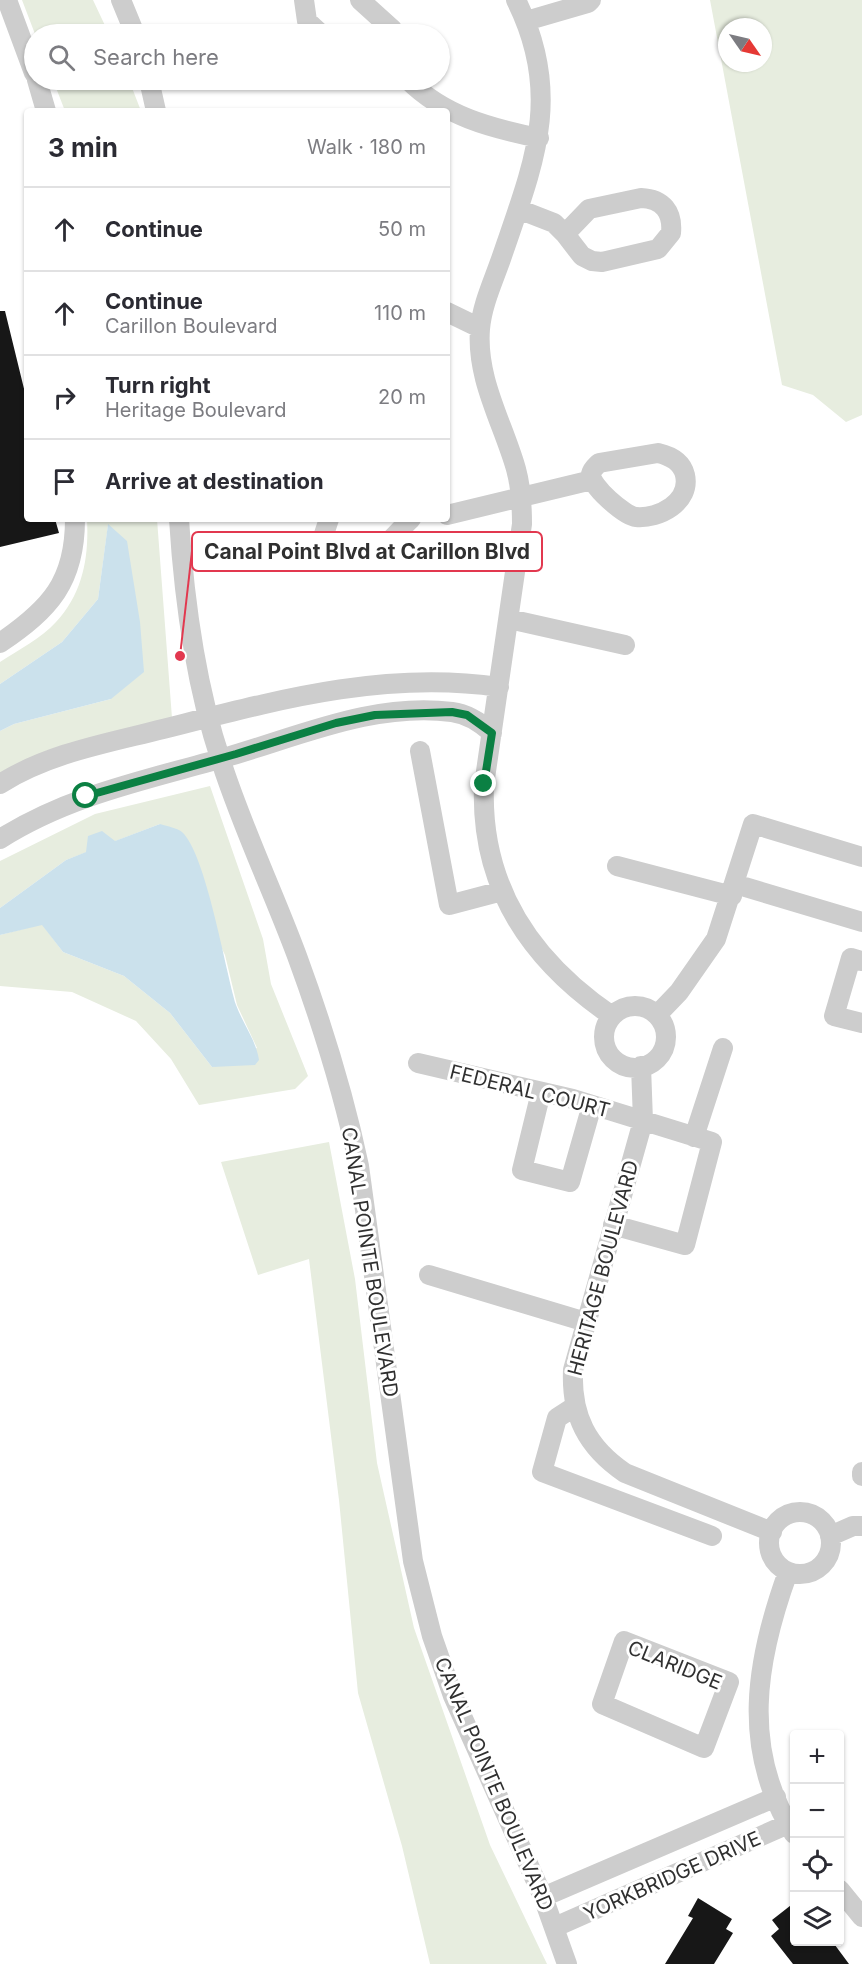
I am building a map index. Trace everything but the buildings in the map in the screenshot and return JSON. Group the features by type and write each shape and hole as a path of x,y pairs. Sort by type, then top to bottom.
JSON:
{"street":[{"path":"7,0 24,46"},
{"path":"121,0 131,24"},
{"path":"303,0 307,21 310,24"},
{"path":"360,0 387,24"},
{"path":"516,0 526,21 540,76 539,138 480,328 479,355 483,377 516,470 521,495 522,524 484,784 486,828 502,891 520,926 537,951 583,997 612,1016"},
{"path":"526,21 588,3 591,0"},
{"path":"40,90 45,108"},
{"path":"151,90 155,108"},
{"path":"421,90 446,108"},
{"path":"450,110 492,128 539,138"},
{"path":"518,209 554,224 582,256 592,261 603,262 658,249 666,243 672,224 669,212 662,203 641,198 589,209 580,215 565,234"},
{"path":"450,313 480,328"},
{"path":"658,453 677,461 684,470 686,482 678,503 669,509 636,517 626,514 595,486 592,480 594,468 599,463 658,453"},
{"path":"450,514 471,511 521,495 592,480"},
{"path":"0,643 38,616 55,596 67,576 75,547 75,522"},
{"name":"CANAL POINTE BOULEVARD","path":"178,522 186,604 198,669 220,759 304,977 352,1133 413,1561 432,1636 453,1696 543,1898 567,1964"},
{"path":"327,522 324,534 334,553 342,557 362,559 376,552 408,522"},
{"path":"509,619 625,645"},
{"path":"0,784 71,752 245,706 367,685 420,680 499,687"},
{"path":"0,839 50,811 86,796 220,759 336,723 375,715 452,712 467,715 492,733"},
{"path":"420,751 449,905 502,891"},
{"path":"657,1015 680,992 702,963 716,939 734,890 753,825 862,857"},
{"path":"617,866 734,890 862,922"},
{"path":"862,961 851,958 834,1016 862,1023"},
{"path":"635,1006 657,1015 665,1032 665,1045 651,1063 641,1066 622,1065 613,1058 606,1049 604,1037 606,1026 612,1016 623,1008 635,1006"},
{"path":"613,1225 685,1245 712,1142 694,1137 723,1048"},
{"name":"FEDERAL COURT","path":"418,1063 592,1105 694,1137"},
{"name":"HERITAGE BOULEVARD","path":"641,1066 643,1120 573,1370 574,1407 591,1443 606,1460 625,1473 772,1532"},
{"path":"541,1092 522,1170 570,1182 592,1105"},
{"path":"429,1275 586,1322"},
{"path":"574,1407 557,1418 542,1472 712,1536"},
{"path":"804,1513 815,1516 825,1525 830,1536 831,1548 819,1568 800,1574 788,1572 777,1564 771,1555 769,1543 772,1532 782,1519 792,1514 804,1513"},
{"path":"830,1536 853,1526 862,1526"},
{"path":"788,1572 764,1646 758,1683 759,1733 776,1797 790,1827"},
{"name":"CLARIDGE","path":"624,1641 729,1682 704,1748 602,1704 624,1641"},
{"path":"729,1682 758,1683"},
{"name":"YORKBRIDGE DRIVE","path":"543,1898 776,1797"},
{"name":"YORKBRIDGE DRIVE","path":"555,1927 790,1829"},
{"path":"842,1892 862,1917"}],"shaded area":[{"path":"22,0 93,0 104,24 31,24"},
{"path":"710,0 862,0 862,415 846,422 813,395 782,385 723,72 772,72 772,18 718,18 718,43"},
{"path":"57,90 133,90 140,108 64,108"},
{"path":"87,522 157,522 172,718 0,774 0,731 14,724 111,699 108,525 98,599 62,642 0,684 0,662 50,628 73,599 85,561"},
{"path":"210,786 263,939 271,984 308,1076 295,1089 199,1105 171,1059 136,1021 72,992 0,986 0,935 42,924 63,952 124,976 170,1013 212,1067 257,1048 237,1005 225,955 160,824 66,860 0,908 0,861 95,814"},
{"path":"329,1142 355,1279 377,1463 414,1628 490,1845 547,1964 430,1964 402,1846 358,1693 339,1500 309,1259 258,1275 221,1162"}],"water":[{"path":"108,524 127,541 140,622 144,672 111,699 14,724 0,731 0,684 62,642 98,599"},
{"path":"160,824 182,832 191,844 199,863 214,913 236,1005 259,1060 255,1065 212,1067 170,1013 124,976 63,952 42,925 0,935 0,908 66,860 86,852 88,836 102,831 115,841"}],"place":[{"name":"Canal Point Blvd at Carillon Blvd","path":"180,656"}],"route":[{"path":"86,796 220,759 336,723 375,715 416,711 452,712 467,715 480,722 492,733 484,784"}]}
